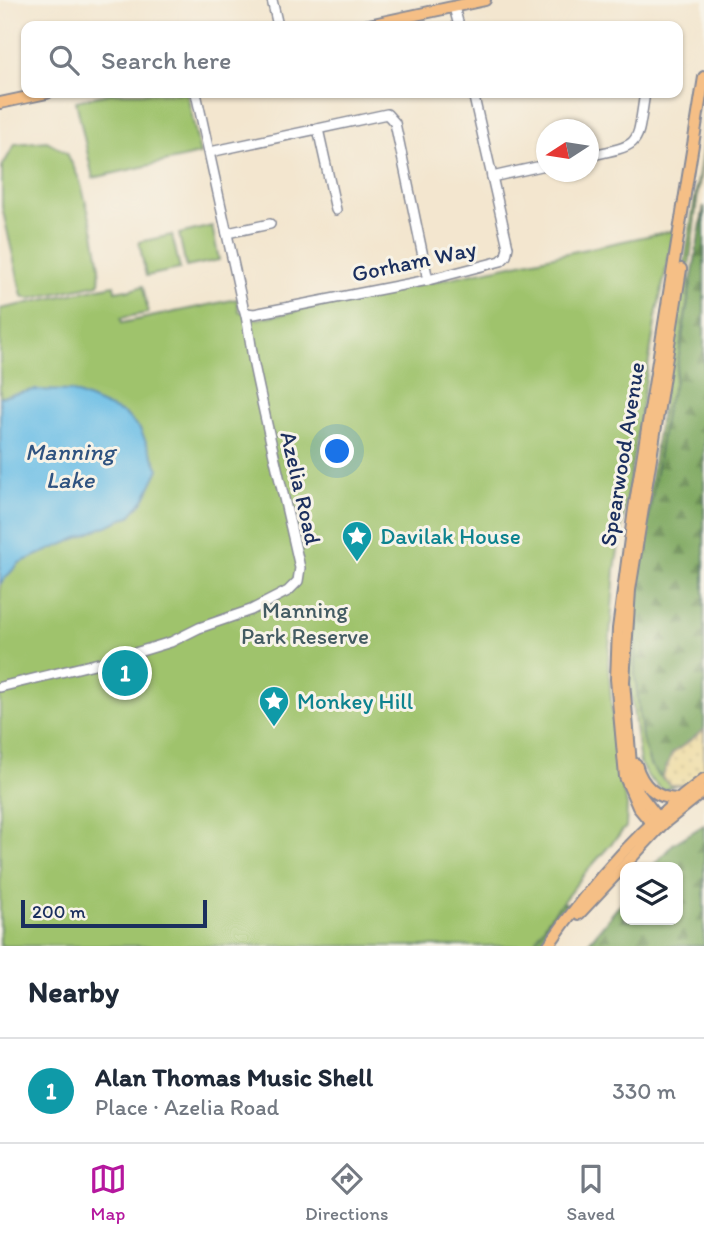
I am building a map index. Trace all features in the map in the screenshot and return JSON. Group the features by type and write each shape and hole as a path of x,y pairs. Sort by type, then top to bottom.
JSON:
{"main road":[{"path":"386,21 485,0"},
{"name":"Spearwood Avenue","path":"657,823 638,807 630,792 622,762 616,679 618,629 636,497 704,77"},
{"path":"2,101 21,98"},
{"name":"Spearwood Avenue","path":"657,823 632,776 627,735 624,682 629,590 704,124"},
{"path":"627,735 638,773 648,788 660,797 677,799"},
{"path":"555,946 677,799 704,779"},
{"path":"548,946 593,885 622,852 657,823 704,791"},
{"path":"622,852 636,827 638,807"}],"street":[{"path":"272,0 277,21"},
{"path":"454,6 458,21"},
{"name":"Azelia Road","path":"0,687 115,659 171,642 199,628 256,607 289,591 298,581 300,568 246,326 247,313 243,307 197,98"},
{"name":"Gorham Way","path":"247,313 254,314 428,280 501,261 506,256 508,247 474,98"},
{"path":"599,154 627,148 637,138 644,98"},
{"path":"210,152 387,114 395,123 428,280"},
{"path":"318,129 336,210"},
{"path":"492,177 536,167"},
{"path":"227,233 270,224"}],"green space":[{"path":"90,98 188,98 200,154 93,178 76,101"},
{"path":"47,141 67,153 80,181 94,232 100,267 99,284 29,299 22,296 2,207 2,167 15,144"},
{"path":"704,142 689,267 689,291 674,385 666,408 634,610 635,674 642,738 656,773 673,786 663,790 649,778 640,764 628,670 638,560"},
{"path":"704,206 704,730 672,754 662,778 650,765 642,738 635,674 634,610 666,408 674,385"},
{"path":"212,226 219,260 186,267 179,234"},
{"name":"Manning Park Reserve","path":"675,230 657,311 615,569 608,662 617,770 627,805 626,827 548,920 532,946 0,946 0,309 114,285 115,291 127,291 143,286 148,313 121,318 122,323 237,299 239,311 258,319"},
{"path":"172,235 180,269 146,276 139,242"},
{"path":"704,825 704,946 586,946 620,904 620,925 683,925 683,862 657,862 673,844"},
{"path":"562,903 568,904 539,946 528,946"}],"sand":[{"path":"704,730 704,774 689,785 670,785 662,778 672,754"}],"water":[{"name":"Manning Lake","path":"34,390 71,391 125,414 140,429 159,469 144,500 130,516 19,563 0,584 0,397"}],"place":[{"name":"Davilak House","path":"357,563"},
{"name":"Alan Thomas Music Shell","path":"125,673"},
{"name":"Monkey Hill","path":"274,728"}]}
